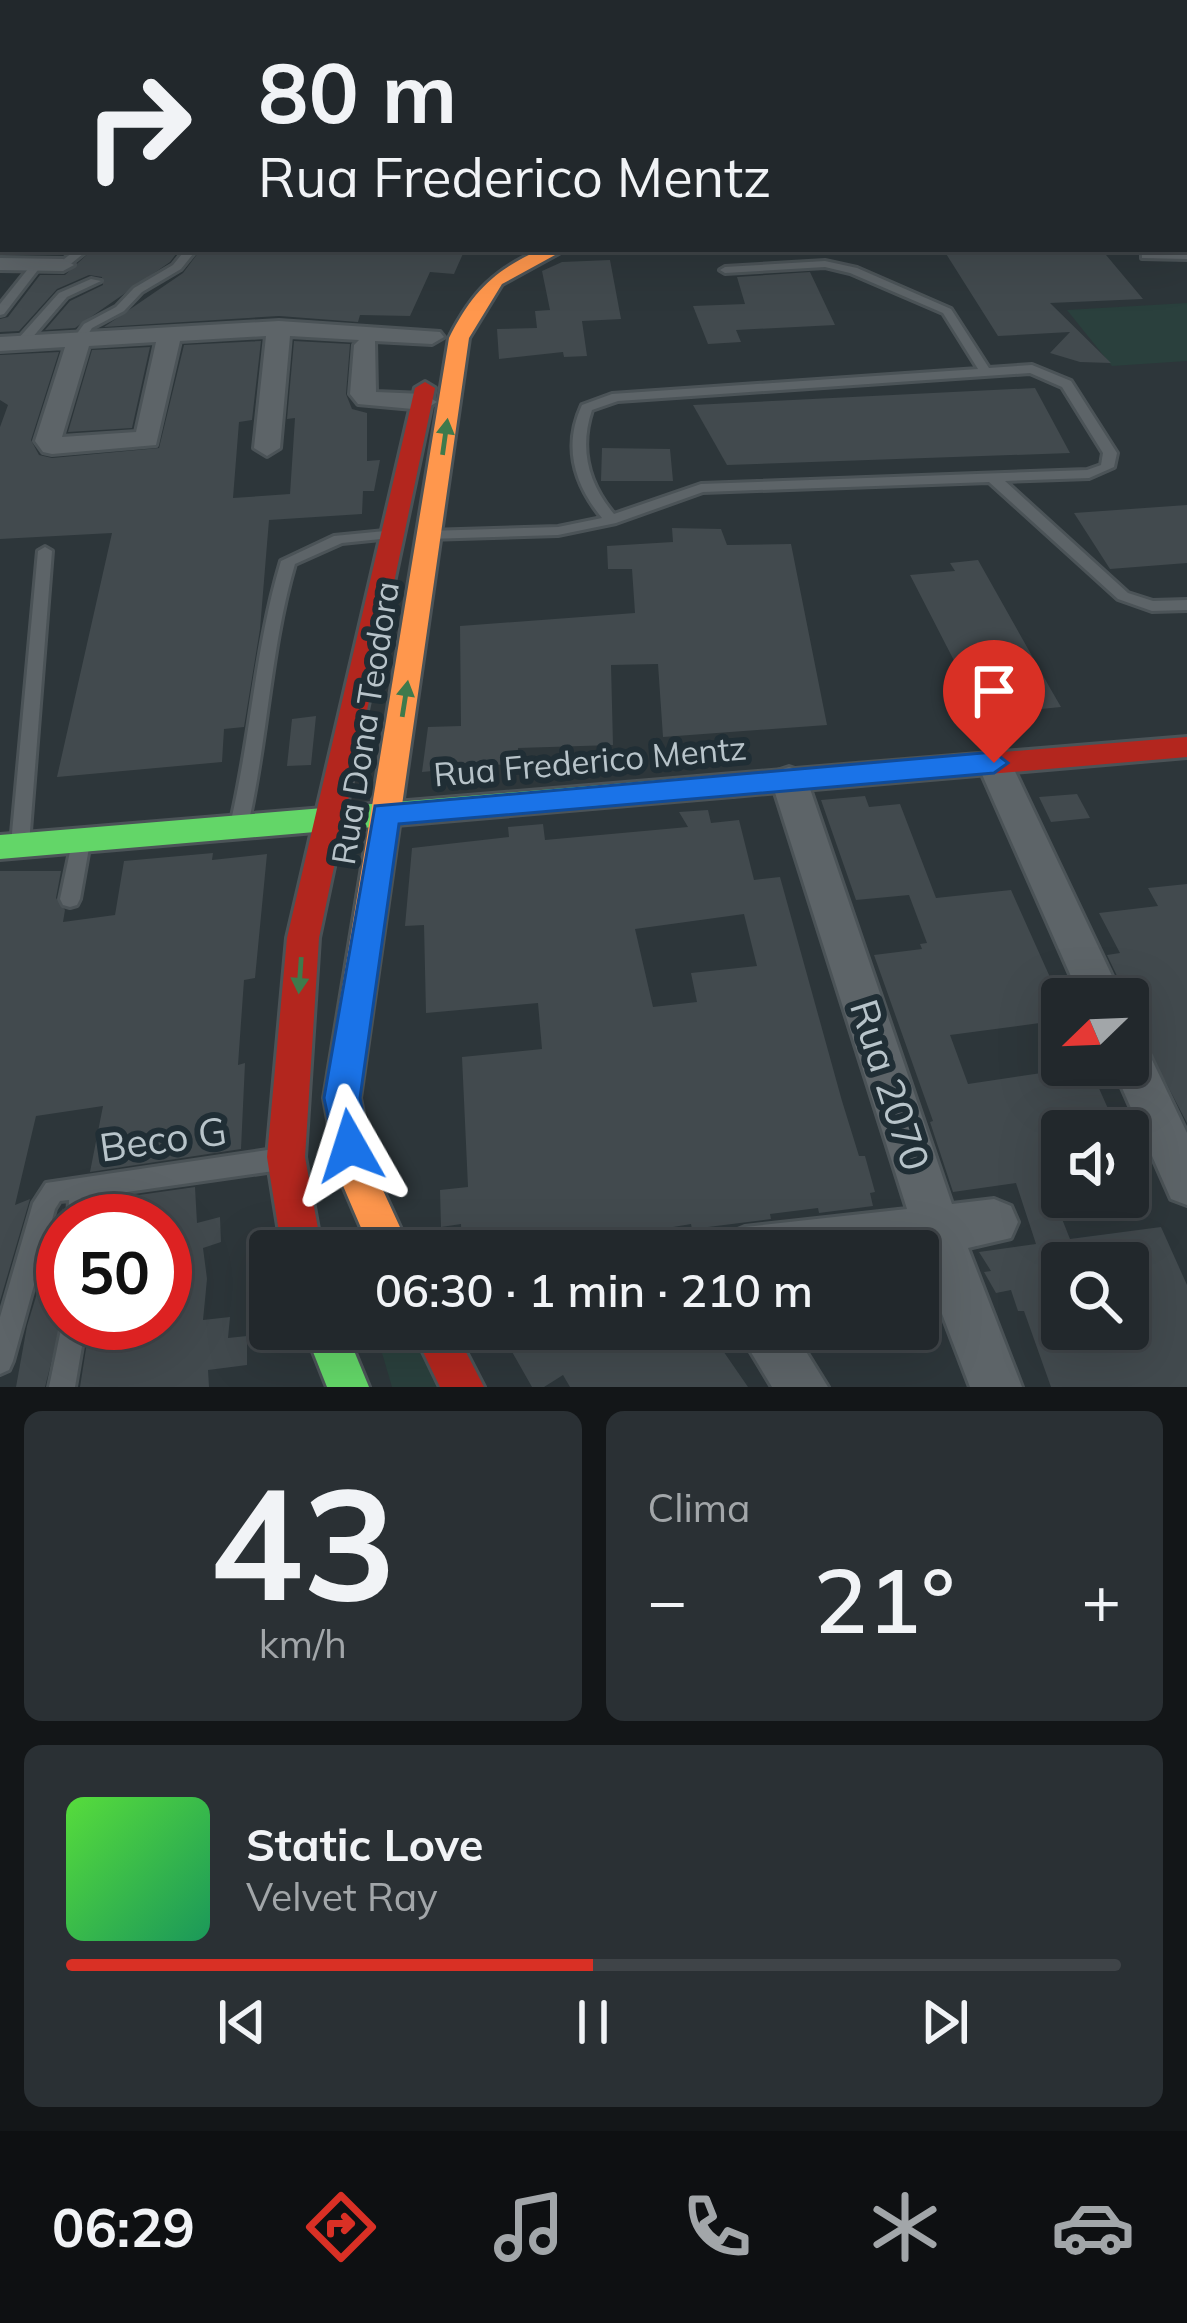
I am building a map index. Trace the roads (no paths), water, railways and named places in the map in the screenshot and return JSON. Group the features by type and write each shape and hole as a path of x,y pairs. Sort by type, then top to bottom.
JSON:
{"main road":[{"name":"Rua Dona Teodora","path":"382,1230 357,1174 342,1098 329,819 389,534 424,402 431,337 452,293 466,278 515,252"},
{"name":"Rua Dona Teodora","path":"298,1230 286,1157 337,923 386,814 459,338 480,294 502,272 550,252"},
{"name":"Rua Frederico Mentz","path":"10,846 1187,746"},
{"path":"333,1350 348,1387"},
{"path":"444,1350 464,1387"}],"street":[{"path":"0,264 63,265"},
{"path":"10,344 279,328 431,337"},
{"path":"267,448 279,328"},
{"path":"79,339 48,441 52,446 139,441 149,436 170,334"},
{"path":"366,345 362,394 368,399 424,402"},
{"path":"994,763 1092,978"},
{"name":"Rua 2070","path":"789,780 938,1230"},
{"path":"1143,1086 1187,1183"},
{"path":"938,1230 994,1222"},
{"name":"Rua 2070","path":"939,1233 996,1387"},
{"path":"776,1350 802,1387"}],"lane":[{"path":"63,265 80,252"},
{"path":"79,339 88,326 120,309 138,290 177,267 190,252"},
{"path":"1146,256 1187,256"},
{"path":"724,270 826,264 853,270 947,311 985,371"},
{"path":"0,312 36,266"},
{"path":"10,344 63,295 95,281"},
{"path":"238,826 251,782 272,607 288,560 339,539 558,531 611,520 701,488 1088,474 1100,472 1111,461 1067,384 1032,369 603,399 582,415 577,458 582,479 611,520"},
{"path":"993,478 1123,596 1152,606 1187,605"},
{"path":"10,846 45,551"},
{"path":"70,899 82,840"},
{"name":"Beco G","path":"0,1361 50,1194 286,1157"},
{"path":"81,1187 81,1194"},
{"path":"62,1387 69,1350"}]}
